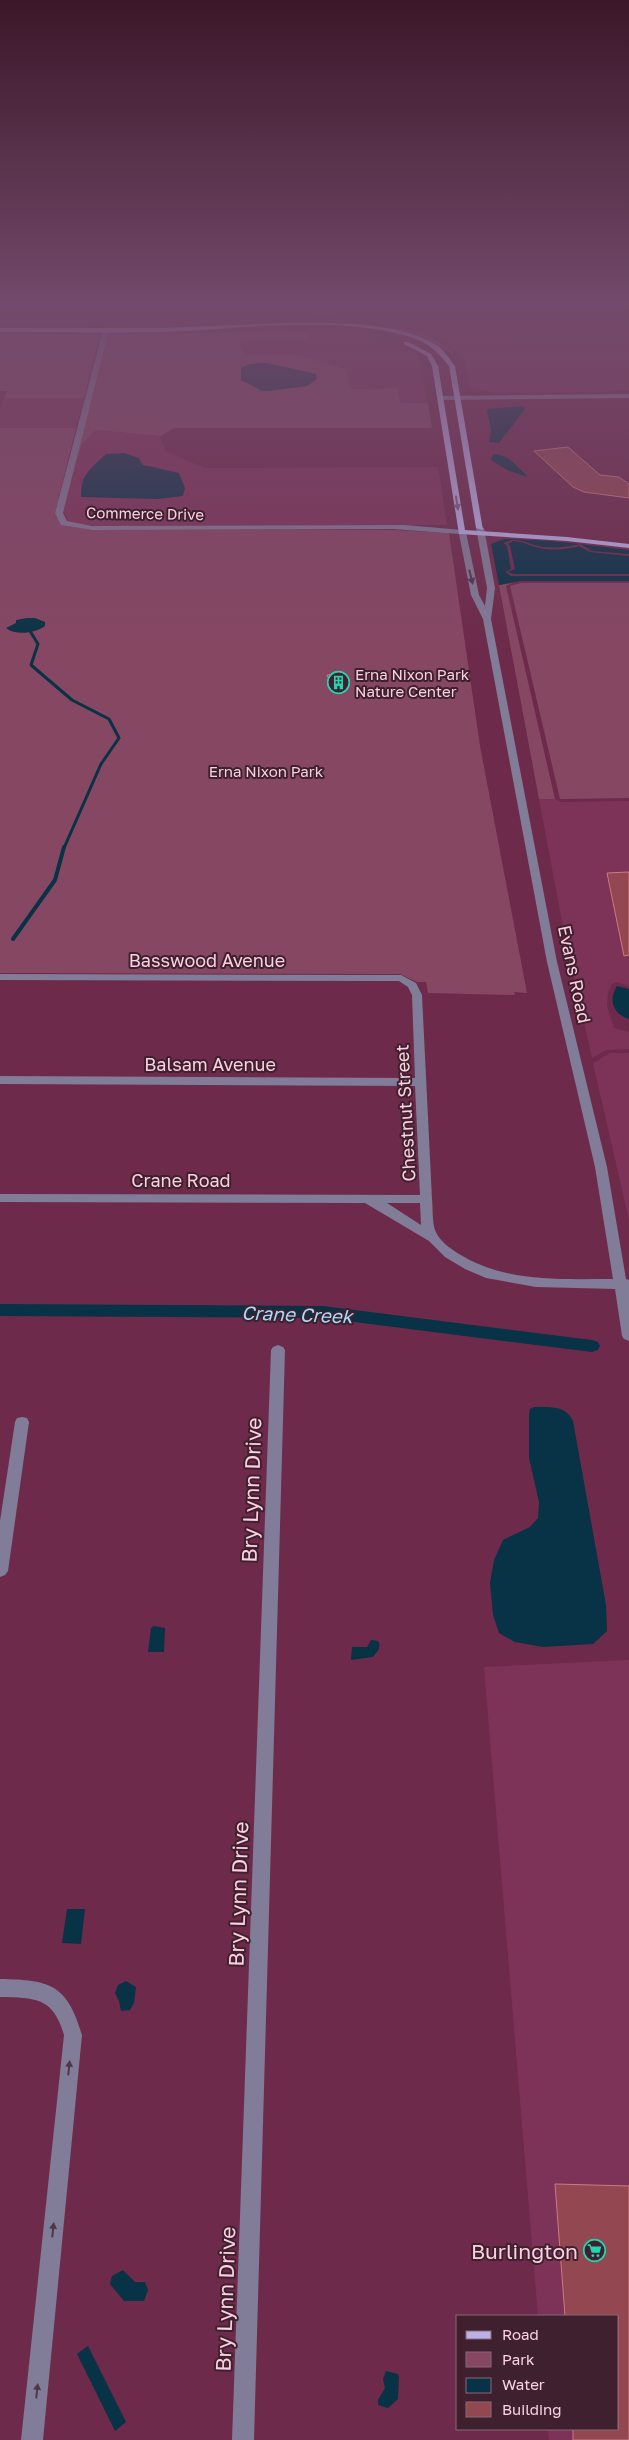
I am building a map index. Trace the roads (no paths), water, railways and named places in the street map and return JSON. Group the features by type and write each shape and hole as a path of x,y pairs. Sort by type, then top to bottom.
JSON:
{"main road":[{"path":"444,421 461,530 629,546"},
{"path":"462,421 480,531"},
{"path":"480,531 558,532 629,539"}],"street":[{"name":"Commerce Drive","path":"83,421 59,513 64,523 92,528 397,528 461,530"},
{"name":"Evans Road","path":"461,530 475,595 487,618"},
{"name":"Evans Road","path":"480,531 490,588 487,618 549,949 601,1167 625,1284 629,1336"},
{"name":"Basswood Avenue","path":"0,977 401,978 412,985"},
{"name":"Chestnut Street","path":"412,985 417,995 428,1229 433,1238"},
{"name":"Balsam Avenue","path":"0,1080 421,1082"},
{"name":"Crane Road","path":"0,1198 426,1199"},
{"name":"Crane Road","path":"361,1199 379,1204 433,1238 436,1244 463,1263 500,1277 535,1284 625,1284"},
{"name":"Bry Lynn Drive","path":"243,2440 278,1350"},
{"path":"0,1570 22,1422"},
{"path":"0,1988 38,1988 54,1997 69,2020 73,2035 32,2440"}],"water":[{"path":"489,421 516,421 499,443 489,442 491,430"},
{"path":"124,453 139,458 143,465 179,473 185,488 183,496 157,499 81,497 83,482 91,468 106,454"},
{"path":"493,454 504,456 528,477 509,471 491,460"},
{"path":"504,539 580,544 566,547 543,547 519,540 504,543 507,546 511,569 505,572 511,576 629,576 629,581 521,581 499,585 491,544"},
{"path":"513,541 547,549 579,546 590,552 629,556 629,574 513,574 508,572 515,569 508,544"},
{"path":"580,544 629,550 629,554 592,551"},
{"path":"35,618 45,622 45,626 26,633 15,632 6,628 16,623 16,620"},
{"path":"617,986 629,989 629,1019 619,1014 614,1006 613,996"},
{"path":"534,1407 551,1407 562,1410 573,1421 606,1605 607,1631 593,1644 543,1647 515,1642 499,1633 493,1615 490,1583 494,1560 503,1540 530,1527 538,1518 539,1502 529,1458 529,1415 530,1409"},
{"path":"154,1626 165,1628 164,1652 148,1652 151,1628"},
{"path":"371,1640 378,1641 379,1646 373,1657 351,1660 352,1647 367,1647"},
{"path":"67,1909 85,1909 81,1944 62,1943"},
{"path":"126,1981 136,1987 134,2003 130,2010 121,2011 115,1993 118,1985"},
{"path":"123,2270 135,2282 145,2282 148,2290 144,2301 124,2301 110,2284 112,2276"},
{"path":"88,2346 126,2422 115,2431 77,2354"},
{"path":"386,2371 398,2374 399,2377 398,2399 388,2408 378,2405 378,2400 385,2388 383,2379"}],"waterway":[{"path":"30,631 38,644 31,665 72,700 109,719 119,738 101,764 64,848"},
{"path":"13,939 55,880 64,847"},
{"name":"Crane Creek","path":"0,1310 323,1312 592,1346"}],"place":[{"name":"Erna Nixon Park Nature Center","path":"339,683"},
{"name":"Burlington","path":"594,2251"}],"park label":[{"name":"Erna Nixon Park","path":"266,771"}]}
